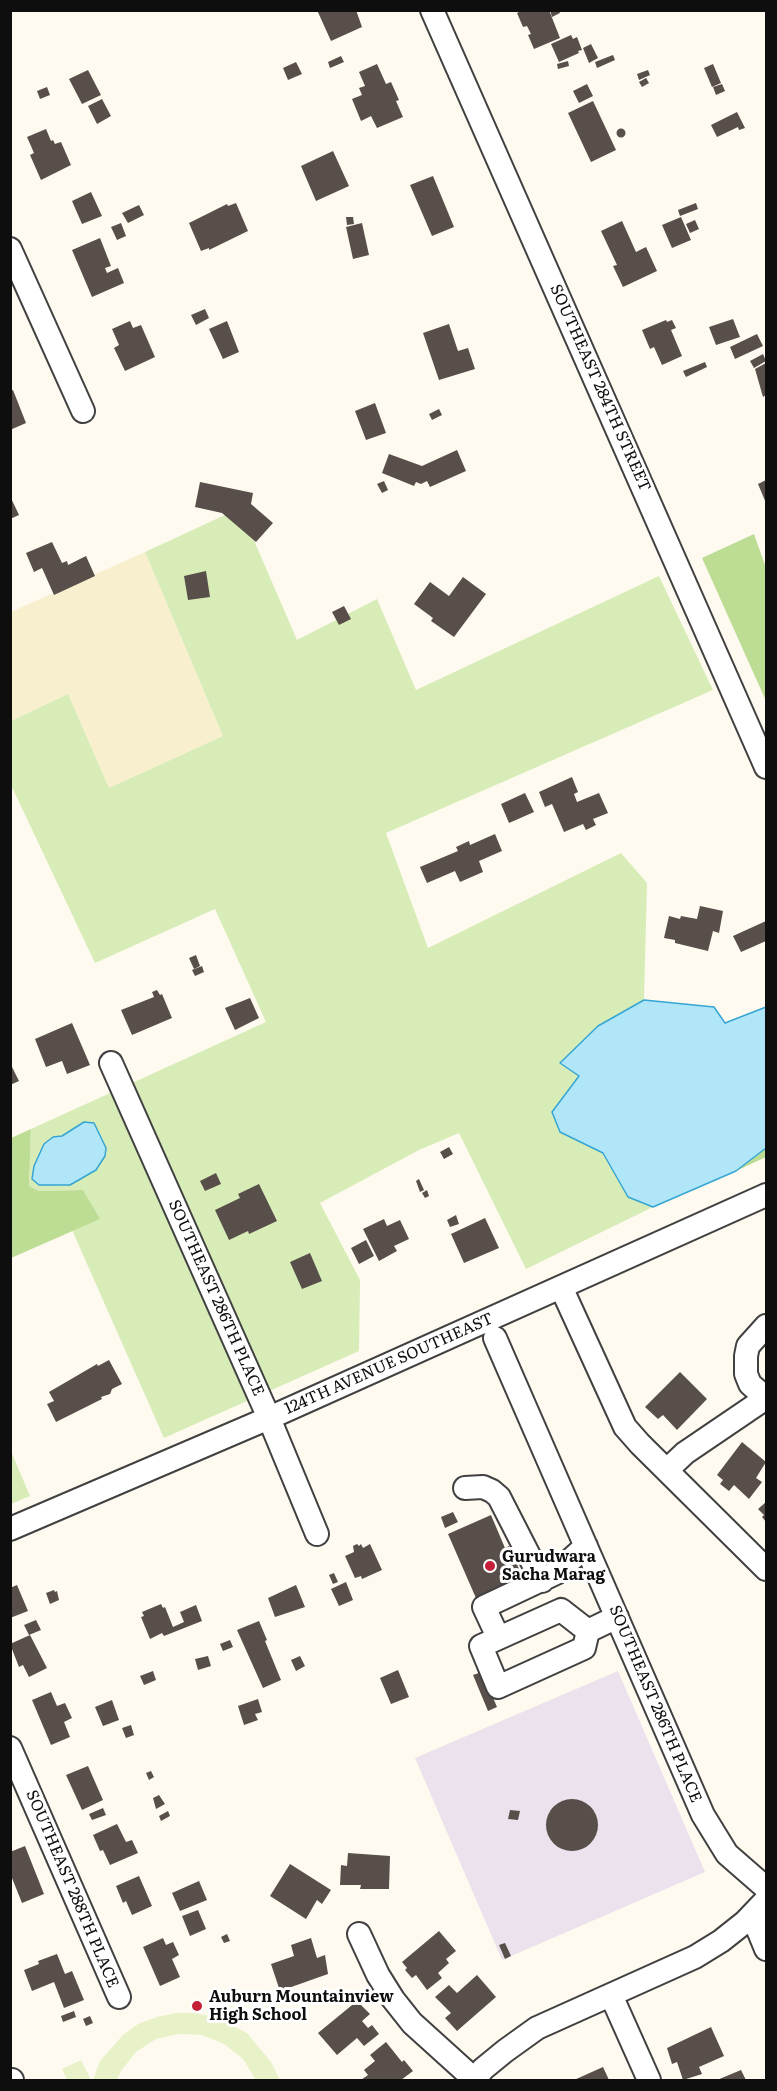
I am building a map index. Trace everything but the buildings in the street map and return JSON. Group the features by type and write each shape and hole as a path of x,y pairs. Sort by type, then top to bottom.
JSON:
{"street":[{"name":"SOUTHEAST 284TH STREET","path":"432,10 766,767"},
{"path":"10,249 83,411"},
{"name":"SOUTHEAST 286TH PLACE","path":"111,1063 269,1418 317,1534"},
{"name":"124TH AVENUE SOUTHEAST","path":"10,1528 269,1418 766,1195"},
{"path":"561,1287 625,1426 766,1569"},
{"path":"667,1470 685,1453 766,1398 750,1384 746,1374 748,1346 766,1326"},
{"name":"SOUTHEAST 286TH PLACE","path":"495,1338 703,1815 727,1854 766,1888"},
{"path":"465,1488 483,1487 499,1497 542,1581"},
{"path":"498,1637 484,1607 556,1573 586,1546"},
{"path":"561,1610 588,1631 584,1647 498,1687 481,1646 561,1610"},
{"path":"588,1631 617,1617"},
{"name":"SOUTHEAST 288TH PLACE","path":"10,1748 119,1997"},
{"path":"759,1907 766,1948"},
{"path":"358,1934 378,1976 412,2023 474,2080 483,2069 537,2028 695,1957 721,1941 759,1907"},
{"path":"611,1995 649,2080"}],"shaded area":[{"path":"145,552 223,736 109,788 68,694 11,721 11,612"},
{"path":"618,1671 705,1872 502,1960 415,1758"}],"green space":[{"path":"240,508 297,640 377,599 416,690 659,576 713,690 386,833 428,948 621,853 647,883 644,1000 598,1026 560,1063 579,1076 560,1132 603,1153 628,1197 653,1207 526,1269 459,1133 419,1150 320,1203 360,1280 359,1351 164,1438 72,1230 99,1219 83,1190 39,1191 29,1186 31,1129 266,1022 215,909 95,963 11,785 11,721 68,694 109,788 223,736 145,552"},
{"path":"754,534 766,568 766,701 702,558"},
{"path":"31,1129 29,1186 39,1191 83,1190 100,1219 11,1258 11,1138"},
{"path":"766,1148 766,1157 736,1171"},
{"path":"10,1449 30,1496 11,1504 10,1504"},
{"path":"176,2013 195,2013 215,2017 247,2033 271,2062 280,2080 256,2080 243,2059 224,2044 202,2035 179,2034 156,2039 136,2052 117,2080 93,2080 100,2061 123,2035 138,2024"},
{"path":"81,2060 91,2080 67,2080 62,2069"}],"water":[{"path":"644,1000 714,1007 725,1023 766,1007 766,1148 736,1171 653,1207 628,1197 603,1153 560,1132 552,1112 579,1076 560,1063 598,1026"},
{"path":"84,1122 94,1123 106,1148 105,1156 96,1170 70,1185 39,1185 32,1179 34,1166 44,1144"}],"place":[{"name":"Gurudwara Sacha Marag","path":"490,1566"},
{"name":"Auburn Mountainview High School","path":"197,2006"}]}
